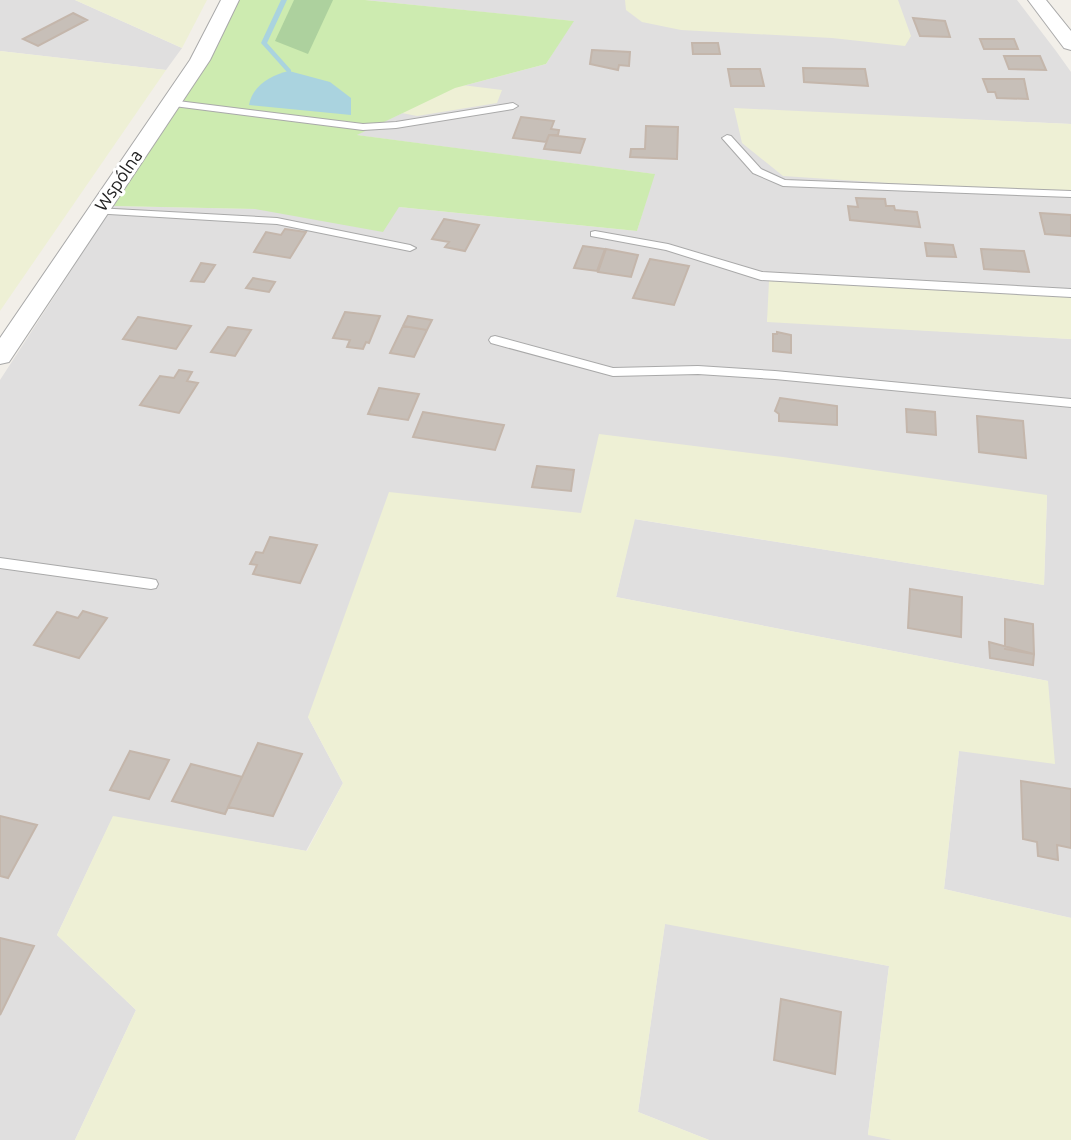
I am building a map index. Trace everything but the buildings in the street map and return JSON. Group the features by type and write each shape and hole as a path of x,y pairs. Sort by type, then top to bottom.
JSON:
{"street":[{"name":"Wspólna","path":"0,356 200,60 230,0"},
{"path":"1037,0 1071,44"}],"lane":[{"path":"170,103 363,127 396,125 513,106"},
{"path":"727,138 757,171 783,183 1071,194"},
{"path":"96,211 277,221 410,248"},
{"path":"595,234 668,247 761,276 1071,293"},
{"path":"495,340 613,372 698,370 749,373 1071,403"},
{"path":"0,563 151,584"}],"shaded area":[{"path":"0,0 75,0 182,48 166,70 0,51"},
{"path":"365,0 1017,0 1071,72 1071,124 734,109 978,189 1071,190 1071,292 775,277 767,321 1071,339 1071,918 944,889 959,751 1048,681 616,597 634,519 1044,585 1047,495 582,513 308,717 343,783 306,851 113,817 57,935 136,1010 75,1140 0,1140 0,380 113,206 255,209 399,207 637,231 654,174 356,135 455,88 546,64 573,21"},
{"path":"665,923 889,966 868,1134 893,1140 709,1140 638,1112"}],"green space":[{"path":"75,0 207,0 182,48"},
{"path":"239,0 365,0 574,21 546,64 455,88 357,135 655,174 637,231 399,207 383,232 255,209 113,206 218,45"},
{"path":"294,0 333,0 308,54 275,41"},
{"path":"625,0 898,0 911,36 905,46 832,38 681,30 642,22 626,10"},
{"path":"0,51 166,70 0,311"},
{"path":"357,72 502,90 497,103 417,116 366,106"},
{"path":"734,108 1071,124 1071,190 978,189 783,176 742,143"},
{"path":"769,281 1071,294 1071,339 767,322"},
{"path":"599,434 1047,495 1044,585 635,519 616,597 1048,681 1055,764 959,751 944,889 1071,918 1071,1140 893,1140 868,1135 889,966 665,924 638,1112 709,1140 75,1140 136,1010 57,935 113,816 307,851 343,783 308,717 389,492 581,513"}],"water":[{"path":"289,71 330,82 351,98 351,115 249,105 254,92 263,82"}],"waterway":[{"path":"284,0 264,43 289,71"}]}
